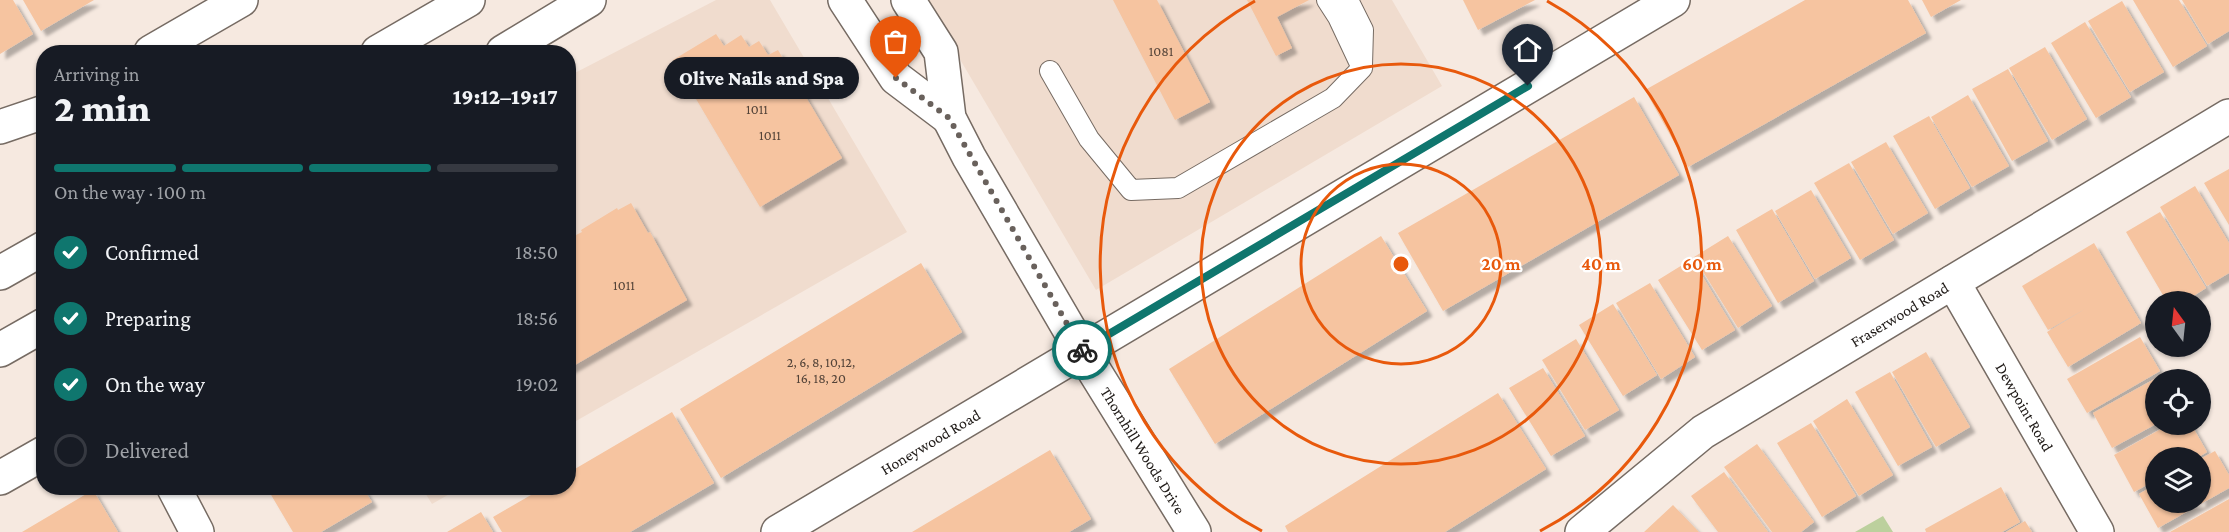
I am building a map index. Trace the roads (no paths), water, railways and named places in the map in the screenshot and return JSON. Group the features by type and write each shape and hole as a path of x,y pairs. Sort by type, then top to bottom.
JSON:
{"street":[{"path":"163,45 241,0"},
{"path":"390,45 468,0"},
{"path":"515,45 589,0"},
{"name":"Thornhill Woods Drive","path":"845,0 896,78 949,118"},
{"name":"Thornhill Woods Drive","path":"908,0 941,52 949,118 1082,351 1194,532"},
{"name":"Honeywood Road","path":"778,532 1654,5"},
{"path":"0,127 36,115"},
{"name":"Fraserwood Road","path":"1582,532 1703,432 2229,116"},
{"path":"0,273 36,253"},
{"name":"Dewpoint Road","path":"1953,282 2097,532"},
{"path":"0,350 36,330"},
{"path":"0,478 36,458"},
{"path":"178,495 197,532"}],"lane":[{"path":"1327,0 1338,17 1362,68"},
{"path":"1050,71 1089,140 1131,190 1178,188 1333,98 1362,68 1363,30 1348,0"}],"place":[{"name":"Olive Nails and Spa","path":"896,78"}]}
